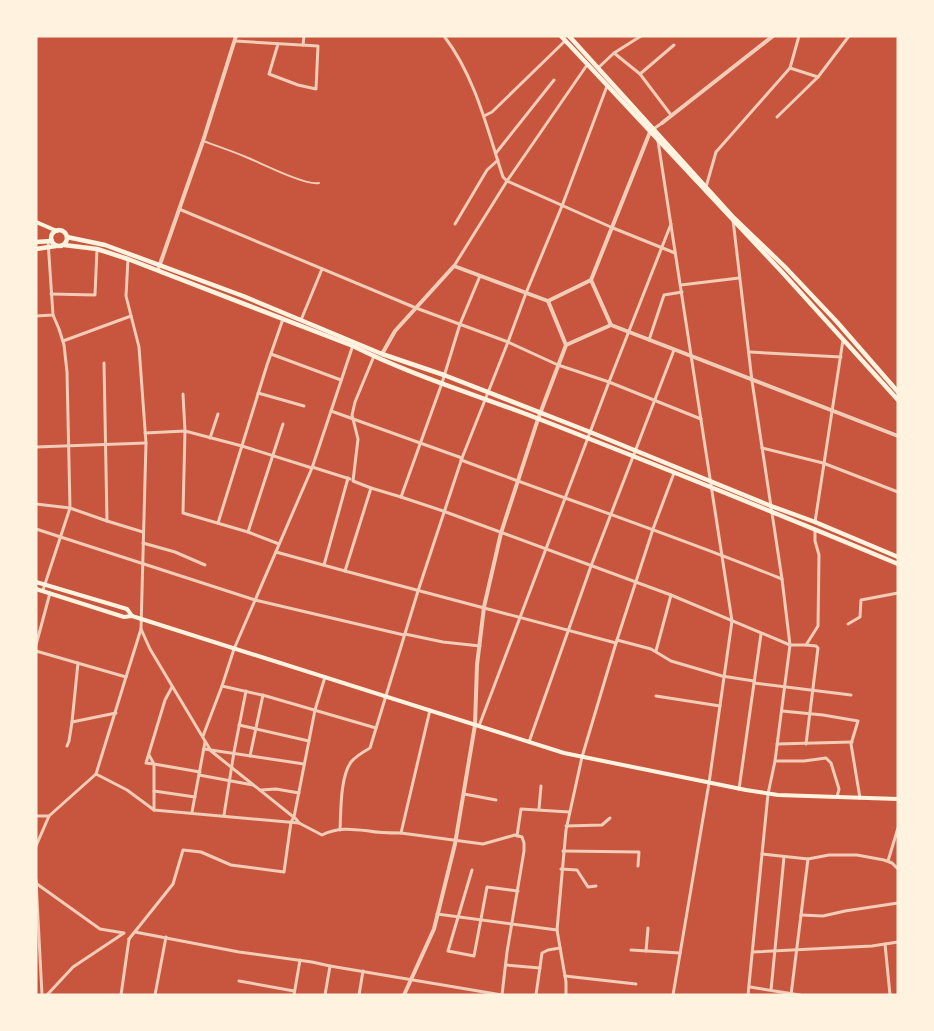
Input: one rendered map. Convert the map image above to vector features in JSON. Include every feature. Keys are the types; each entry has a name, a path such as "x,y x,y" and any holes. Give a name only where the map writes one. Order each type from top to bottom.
{"main road":[{"path":"560,36 652,130 732,216 785,267 837,322 898,392"},
{"path":"569,36 652,130 658,141 898,400"},
{"path":"36,222 64,232 67,237 64,245"},
{"path":"48,241 54,230"},
{"path":"67,237 105,244 243,296 301,320 374,356 442,383 712,488 815,522 898,556"},
{"path":"36,242 48,241 56,246"},
{"path":"36,249 64,245 97,248 128,259 283,319 444,376 590,432 711,482 898,564"},
{"path":"36,582 127,609 132,616"},
{"path":"36,589 124,617 132,616 142,619 386,695 477,726 582,757 768,794 898,800"}],"street":[{"path":"303,45 304,36"},
{"path":"444,36 457,53 472,83 503,177 507,181 676,254"},
{"path":"598,68 614,53 641,36"},
{"path":"454,266 548,301 591,280 652,130 773,36"},
{"path":"706,187 716,152 790,68 799,36"},
{"path":"776,117 818,77 849,36"},
{"path":"157,271 203,141 235,39 318,46 316,89 298,85 268,74 278,44"},
{"path":"484,116 492,112 565,41"},
{"path":"640,74 674,45"},
{"path":"614,53 640,74 671,115"},
{"path":"382,354 395,331 454,266 507,181 587,65"},
{"path":"790,68 818,77"},
{"path":"495,153 554,80"},
{"path":"340,830 343,786 349,764 370,748 443,511 484,399 562,206 607,86"},
{"path":"203,141 296,178 319,183"},
{"path":"658,141 732,621 709,783 673,995"},
{"path":"455,224 487,170 498,160"},
{"path":"179,209 416,308 508,342 558,365 610,382 701,419"},
{"path":"732,216 750,352 752,381 790,645 778,744 768,794 748,995"},
{"path":"477,726 671,223"},
{"path":"43,590 70,508 68,398 63,341 53,315 48,241"},
{"path":"52,294 95,295 97,248"},
{"path":"36,846 49,816 96,774 116,713 142,619 146,443 139,347 126,296 128,259"},
{"path":"301,320 322,269"},
{"path":"401,497 442,383 460,324 480,276"},
{"path":"681,285 739,278"},
{"path":"591,280 612,325 752,381 898,436"},
{"path":"648,340 664,295 682,292"},
{"path":"404,995 410,978 434,929 456,841 477,726 480,646 484,607 501,533 540,413 566,345 548,301"},
{"path":"36,316 53,315"},
{"path":"63,341 131,316"},
{"path":"218,523 283,319"},
{"path":"566,345 612,325"},
{"path":"815,522 843,340"},
{"path":"202,737 234,649 312,468 353,344"},
{"path":"529,742 591,566 674,350"},
{"path":"750,352 841,357"},
{"path":"271,354 341,380"},
{"path":"354,480 358,439 352,415 355,402 374,356"},
{"path":"104,363 106,522"},
{"path":"258,393 304,406"},
{"path":"183,394 185,431 183,513 248,532 279,544"},
{"path":"331,411 462,459 518,482 653,528 782,579"},
{"path":"210,438 218,414"},
{"path":"248,532 283,424"},
{"path":"145,433 185,431 348,478 371,488 443,511 671,595 790,645 816,646 818,648 806,744"},
{"path":"36,446 146,443"},
{"path":"762,448 824,463 898,492"},
{"path":"566,995 565,976 557,930 566,826 582,757 616,642 653,528 674,473"},
{"path":"324,565 348,478"},
{"path":"345,571 371,488"},
{"path":"36,504 70,508 106,522 144,532"},
{"path":"36,529 255,600 405,635 480,646"},
{"path":"806,646 818,626 819,555 815,529"},
{"path":"143,543 175,552 205,565"},
{"path":"276,552 418,591 656,651 669,660 724,677 851,695"},
{"path":"36,645 50,593"},
{"path":"848,624 860,617 860,601 863,599 898,593"},
{"path":"656,651 671,595"},
{"path":"140,629 172,687 211,751 299,823"},
{"path":"739,789 761,634"},
{"path":"36,651 126,677"},
{"path":"67,746 70,741 78,663"},
{"path":"130,939 173,884 183,850 201,852 231,865 284,872 291,822 294,817 315,710 325,677"},
{"path":"222,686 263,695 376,728"},
{"path":"172,687 165,700 146,763 255,786"},
{"path":"224,815 231,766 246,691"},
{"path":"250,756 263,695"},
{"path":"656,696 720,706"},
{"path":"401,833 430,710"},
{"path":"782,711 858,721 852,742 860,798"},
{"path":"72,722 116,713"},
{"path":"239,725 309,741"},
{"path":"192,812 205,742"},
{"path":"778,744 852,742"},
{"path":"204,749 304,764"},
{"path":"775,760 804,761 826,758 831,763 839,789 837,797"},
{"path":"154,764 154,810"},
{"path":"96,774 127,790 154,810 299,823 322,835 330,831 351,828 483,844 500,838 517,836 522,837 524,843 502,995 300,960 239,952 136,931 130,939 121,995"},
{"path":"539,809 541,786"},
{"path":"260,790 276,789 299,793"},
{"path":"154,792 195,797"},
{"path":"464,794 496,800"},
{"path":"517,836 521,809 569,812"},
{"path":"36,816 49,816"},
{"path":"566,826 602,824 610,818"},
{"path":"888,861 898,828"},
{"path":"563,851 639,852 638,866"},
{"path":"762,854 808,859 829,855 875,858 888,861 898,869"},
{"path":"771,990 784,857"},
{"path":"791,994 808,859"},
{"path":"561,869 577,870 588,887 596,886"},
{"path":"472,870 448,951 474,956 487,887 518,891"},
{"path":"37,882 42,995"},
{"path":"37,882 100,929 124,933 73,968 47,995"},
{"path":"801,915 823,916 898,903"},
{"path":"437,914 557,930"},
{"path":"646,951 648,928"},
{"path":"155,995 166,937"},
{"path":"753,952 898,942"},
{"path":"885,944 890,995"},
{"path":"536,995 542,953 560,948"},
{"path":"631,950 680,953"},
{"path":"239,982 294,993 300,960"},
{"path":"506,964 540,968"},
{"path":"325,995 330,966"},
{"path":"359,995 363,971"},
{"path":"565,976 636,984"},
{"path":"750,987 800,995"}]}
